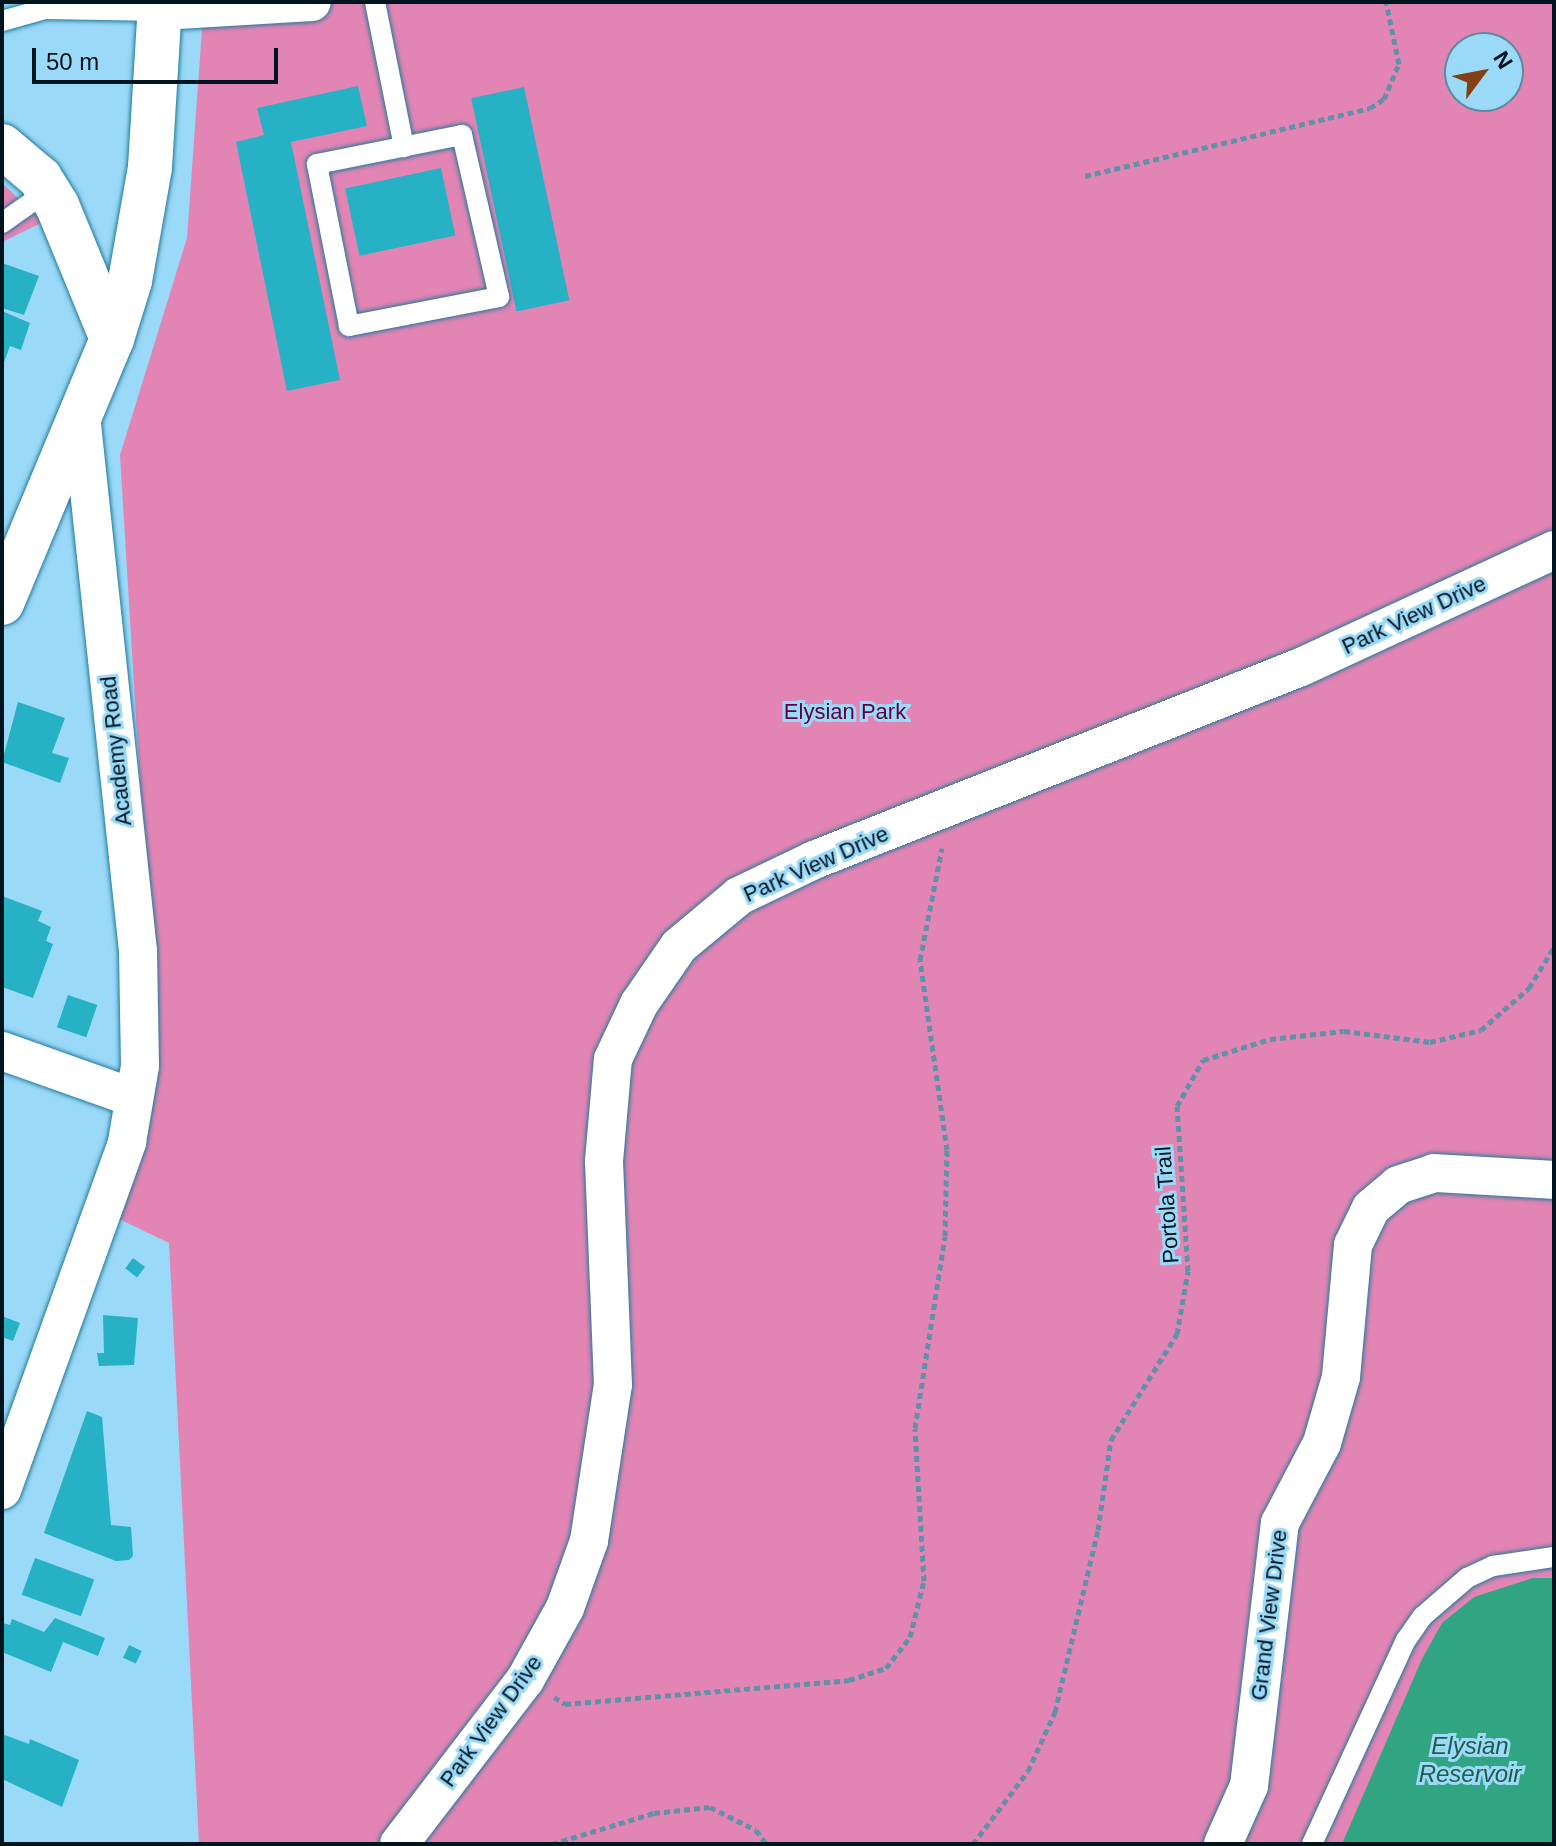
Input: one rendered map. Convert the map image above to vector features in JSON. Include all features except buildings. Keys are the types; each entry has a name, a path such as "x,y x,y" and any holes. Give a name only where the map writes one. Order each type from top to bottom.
{"main road":[{"name":"Academy Road","path":"81,415 112,339 130,281 146,195 160,6"},
{"path":"2,146 40,178 57,205 112,339"},
{"path":"2,603 81,415"}],"street":[{"path":"160,6 312,2"},
{"name":"Academy Road","path":"2,1490 127,1142 140,1066 138,951 81,415"},
{"name":"Park View Drive","path":"399,1844 525,1680 565,1608 589,1541 604,1465 613,1385 604,1161 613,1059 639,1004 679,946 739,896 814,860 1301,667 1554,550"},
{"path":"2,1051 134,1098"},
{"name":"Grand View Drive","path":"1223,1844 1249,1786 1280,1523 1322,1443 1341,1377 1353,1245 1371,1208 1398,1185 1434,1173 1554,1180"}],"lane":[{"path":"375,2 404,147"},
{"path":"2,21 45,9 160,6"},
{"path":"462,135 499,297 349,326 317,164 404,147 462,135"},
{"path":"2,223 31,203"},
{"path":"1312,1844 1406,1640 1423,1616 1467,1578 1493,1566 1554,1557"}],"path":[{"path":"1085,176 1370,108 1384,99 1399,64 1386,2"},
{"path":"525,1680 565,1704 849,1680 886,1668 910,1637 924,1581 915,1428 945,1236 947,1150 920,960 937,855 973,798"},
{"name":"Portola Trail","path":"973,1844 1028,1771 1055,1712 1098,1530 1111,1440 1177,1334 1188,1271 1177,1106 1203,1060 1270,1039 1344,1031 1430,1042 1481,1030 1529,988 1554,947"},
{"path":"552,1844 654,1813 710,1807 756,1830 766,1844"}],"green space":[{"name":"Elysian Park","path":"204,2 1554,2 1554,1844 199,1844 169,1243 115,1217 145,1141 158,1078 120,455 187,238"},
{"path":"2,183 43,222 2,242"}],"water":[{"name":"Elysian Reservoir","path":"1533,1578 1554,1578 1554,1844 1342,1844 1422,1659 1442,1623 1474,1597"}]}
